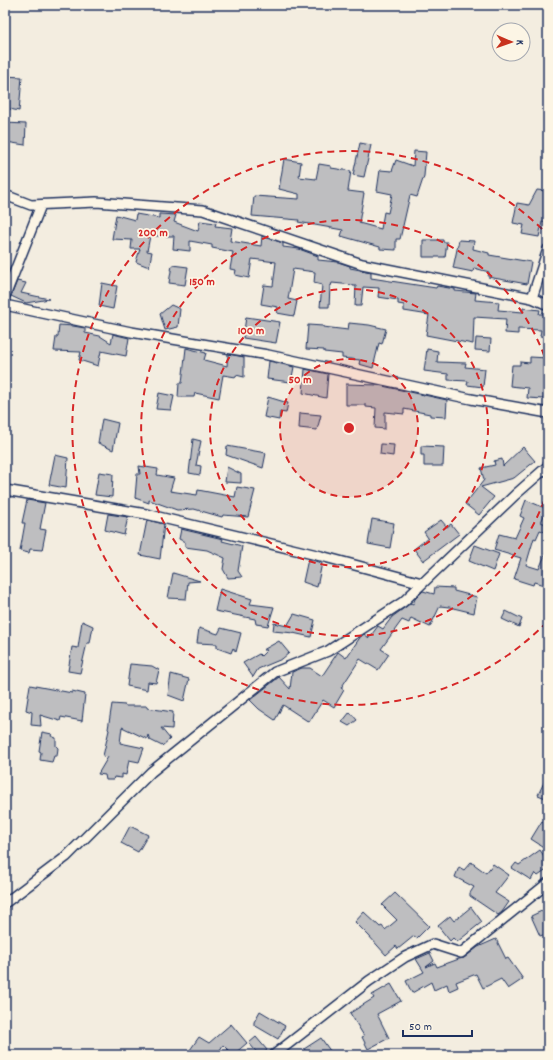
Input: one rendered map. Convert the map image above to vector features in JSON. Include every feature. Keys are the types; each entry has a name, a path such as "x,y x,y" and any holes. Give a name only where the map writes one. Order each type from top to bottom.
{"street":[{"path":"5,195 31,205 96,202 203,210 362,264 532,298 548,305"},
{"path":"5,296 41,205"},
{"path":"532,298 548,249"},
{"path":"5,305 131,332 268,355 471,399 548,413"},
{"path":"5,903 66,858 151,772 276,672 328,651 403,602 515,495 548,466"},
{"path":"5,490 148,515 321,556 422,583"},
{"path":"274,1055 369,981 405,957 433,944 461,953 548,883"}],"building":[{"path":"5,76 22,77 19,111 5,108"},
{"path":"5,123 26,124 25,145 6,142"},
{"path":"360,143 371,145 364,177 353,175"},
{"path":"414,151 426,152 424,176 417,197 410,195 400,239 396,239 396,250 380,249 380,247 341,236 343,230 298,222 299,220 252,216 254,196 299,199 299,194 279,189 284,159 301,162 299,177 316,179 319,164 331,166 331,168 351,171 348,191 364,193 359,223 381,229 384,212 388,213 392,194 377,191 380,170 392,171 396,160 413,166"},
{"path":"537,190 546,191 548,194 548,223 542,222 539,237 522,234 524,225 513,223 517,203 529,205"},
{"path":"136,214 159,218 159,214 176,215 174,222 198,231 200,221 216,223 215,226 232,228 230,241 261,246 262,236 283,243 283,247 299,249 318,256 318,260 338,262 350,266 350,268 371,272 371,278 436,288 437,286 455,289 455,291 476,293 475,300 499,302 498,310 523,312 523,308 540,310 539,314 548,312 548,337 540,336 541,330 518,329 518,334 505,333 506,319 474,317 473,344 426,335 429,315 404,311 404,305 398,304 398,300 378,297 379,288 363,287 361,306 355,306 356,286 332,283 330,286 329,307 320,307 322,285 314,283 315,272 293,269 288,299 297,301 294,316 277,313 278,307 261,304 264,285 273,286 276,262 252,259 249,278 235,275 236,270 230,269 233,252 212,248 212,245 190,241 190,251 173,249 174,236 150,236 147,251 152,252 149,267 136,262 140,249 131,249 132,240 112,239 116,215 135,220"},
{"path":"423,240 443,240 443,242 447,242 445,257 423,257"},
{"path":"459,240 474,241 473,249 489,253 489,255 531,262 527,284 488,277 489,272 474,268 473,272 453,268"},
{"path":"172,265 188,267 185,285 169,283"},
{"path":"17,281 26,283 21,293 49,299 26,303 11,296"},
{"path":"102,283 117,286 113,309 99,306"},
{"path":"171,305 180,309 178,327 165,330 160,314"},
{"path":"246,317 280,322 276,343 243,338"},
{"path":"349,323 369,325 386,329 382,344 379,343 373,368 359,364 360,360 342,358 342,354 324,352 324,350 306,349 308,325 348,330"},
{"path":"59,325 85,328 85,333 100,336 111,343 113,334 129,338 126,356 101,351 98,366 79,360 81,352 54,351"},
{"path":"476,338 491,339 490,351 475,350"},
{"path":"186,348 206,353 204,360 227,366 228,354 244,357 244,377 236,375 236,377 223,375 219,398 195,393 194,397 178,397 179,383 182,383"},
{"path":"427,349 438,351 437,362 466,363 465,367 485,369 483,387 467,385 468,381 448,380 448,374 424,371"},
{"path":"530,357 548,358 544,399 527,398 528,388 510,386 512,365 520,365 520,362 530,363"},
{"path":"269,361 294,367 291,382 267,379"},
{"path":"305,369 328,374 326,398 303,393"},
{"path":"346,384 378,385 447,400 446,417 430,416 430,414 404,409 404,414 385,412 385,429 375,428 376,408 366,407 366,405 346,405"},
{"path":"159,393 174,396 171,410 156,409"},
{"path":"268,397 288,403 286,413 280,412 279,420 264,417"},
{"path":"300,413 321,415 317,430 299,428"},
{"path":"102,419 118,423 113,450 98,443"},
{"path":"193,439 201,441 196,465 201,466 200,475 189,473"},
{"path":"381,444 394,445 393,456 380,454"},
{"path":"227,446 266,453 263,468 226,455"},
{"path":"421,446 444,447 443,466 424,466 424,455 421,455"},
{"path":"523,447 535,461 514,478 481,487 494,497 479,515 465,504 484,480 481,468 495,465 494,461 502,459 503,466"},
{"path":"55,455 68,458 66,488 49,485"},
{"path":"139,466 158,469 157,475 174,478 170,491 197,495 198,490 235,497 237,487 255,490 248,517 223,515 222,517 194,509 177,510 149,500 149,503 135,498 137,474 140,474"},
{"path":"227,467 241,474 241,483 225,482"},
{"path":"99,472 113,474 112,497 95,495"},
{"path":"27,500 45,503 40,529 46,530 42,550 30,549 29,553 20,551 25,523 22,523"},
{"path":"526,500 547,509 541,522 548,525 548,533 540,530 536,539 534,538 526,565 539,569 548,548 548,573 544,585 534,582 533,585 514,579 521,558 494,550 499,534 515,538 524,518 520,516"},
{"path":"108,514 128,517 124,535 105,530"},
{"path":"372,519 394,523 390,548 368,544"},
{"path":"147,520 164,524 160,559 140,555"},
{"path":"441,520 447,527 451,524 459,534 423,561 414,549 428,538 424,532"},
{"path":"181,529 223,539 222,541 242,546 238,571 242,577 228,578 223,569 225,558 207,550 185,547 185,542 179,539"},
{"path":"475,545 499,554 493,571 469,561"},
{"path":"308,559 322,563 317,587 303,582"},
{"path":"173,573 200,581 188,582 186,599 168,598"},
{"path":"435,587 454,588 454,591 477,597 474,613 440,606 430,627 411,618 409,623 402,620 381,649 389,654 378,670 360,659 341,688 344,690 334,707 323,700 309,722 283,705 275,720 259,709 250,700 279,677 290,689 292,672 302,668 310,668 322,676 338,652 346,658 361,636 364,634 369,638 378,626 383,629 392,617 411,603 413,604 415,599 423,591 434,594"},
{"path":"220,589 252,599 250,604 274,607 268,626 256,624 255,619 215,611"},
{"path":"506,611 522,619 519,627 502,619"},
{"path":"294,614 315,620 311,637 294,633 273,631 274,623 287,626"},
{"path":"82,621 93,626 90,643 87,643 80,673 68,671 72,647 78,648"},
{"path":"199,628 218,634 221,628 241,633 236,652 233,648 231,653 217,648 217,644 197,643"},
{"path":"279,641 289,653 282,659 258,669 253,677 243,663 259,654 261,656 267,650 263,650"},
{"path":"130,664 152,666 159,670 156,683 148,682 147,690 127,686"},
{"path":"171,674 189,679 184,701 168,695"},
{"path":"30,685 85,694 82,721 61,717 60,721 40,715 41,726 31,725 32,712 26,710"},
{"path":"112,704 125,706 147,706 147,708 173,712 172,729 161,728 170,739 162,746 150,740 148,735 147,739 122,727 120,743 144,748 139,762 129,760 126,775 122,774 122,778 114,777 113,780 106,780 105,775 98,774 108,757 103,756 109,730"},
{"path":"350,712 357,720 349,726 342,722"},
{"path":"42,732 52,734 51,736 56,738 56,746 58,748 57,756 54,756 52,762 40,760 41,752 39,751"},
{"path":"548,774 548,799 538,795"},
{"path":"542,821 548,824 548,843 545,848 531,839"},
{"path":"130,826 148,835 138,852 121,843"},
{"path":"540,850 548,862 548,869 538,876 535,873 531,880 512,868 516,863 519,865"},
{"path":"471,862 486,873 493,864 509,875 495,893 509,902 498,915 470,896 470,893 474,887 455,877 459,867 464,870"},
{"path":"395,893 429,926 417,938 414,936 398,949 396,946 386,955 355,922 364,912 385,930 397,920 382,905"},
{"path":"471,907 482,922 457,942 453,938 450,941 438,926 450,916 454,921"},
{"path":"548,908 548,933 540,936 531,916"},
{"path":"496,939 506,959 508,958 523,979 508,989 501,979 483,988 476,974 456,982 458,987 449,991 447,984 434,990 431,982 412,993 406,981 424,972 416,959 430,953 434,961 426,967 435,963 437,967 464,958 478,947"},
{"path":"391,984 401,1001 377,1014 389,1038 368,1049 362,1037 364,1036 350,1013 374,998 372,995"},
{"path":"260,1011 285,1026 278,1039 254,1025"},
{"path":"231,1024 247,1043 233,1055 223,1045 217,1055 198,1055 190,1050 199,1037 209,1043"},
{"path":"256,1037 267,1050 261,1055 259,1055 249,1043"},
{"path":"321,1038 333,1055 309,1055 304,1049"}]}
